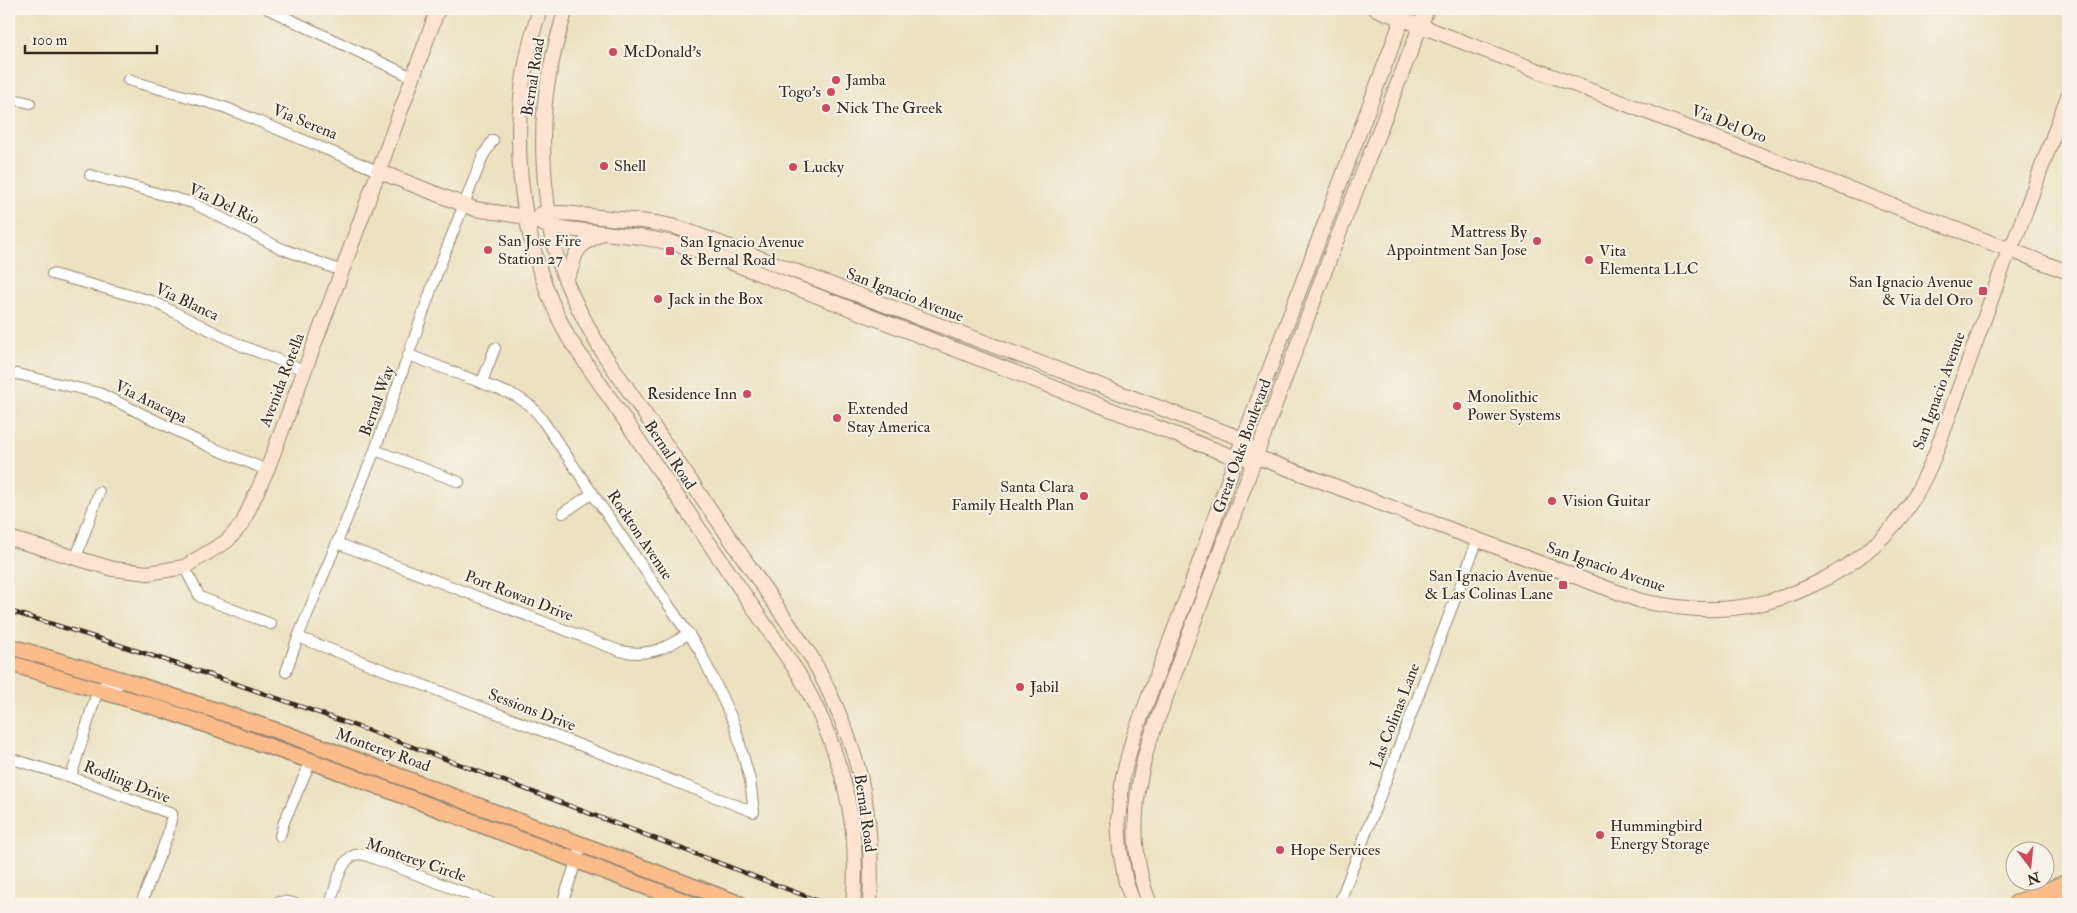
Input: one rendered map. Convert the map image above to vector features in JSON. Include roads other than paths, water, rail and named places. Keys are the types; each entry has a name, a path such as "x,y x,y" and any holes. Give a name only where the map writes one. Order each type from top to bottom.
{"highway":[{"path":"2017,904 2068,883"},
{"path":"2061,904 2068,901"}],"main road":[{"name":"Monterey Road","path":"9,646 126,681 320,745 740,904"},
{"path":"9,663 98,689 311,761 577,860 663,899 692,904"}],"street":[{"path":"268,9 412,77"},
{"name":"Avenida Rotella","path":"9,538 113,569 148,573 184,567 227,541 242,524 267,470 438,9"},
{"name":"Bernal Road","path":"540,9 528,50 520,97 518,150 526,217 532,246 544,284 568,337 798,673 819,711 836,754 847,795 853,830 855,881 853,904"},
{"name":"Bernal Road","path":"566,9 552,54 544,110 543,156 552,241 559,262 580,312 603,353 812,658 831,692 852,743 862,779 872,846 870,904"},
{"name":"Via Del Oro","path":"1376,9 1404,13 1420,25 2068,272"},
{"name":"Great Oaks Boulevard","path":"1150,904 1139,862 1135,815 1137,795 1148,745 1335,244 1427,9"},
{"name":"Great Oaks Boulevard","path":"1134,904 1126,883 1120,850 1118,820 1123,776 1133,738 1243,439 1404,13"},
{"name":"Via Serena","path":"128,80 224,107 465,206"},
{"name":"San Ignacio Avenue","path":"465,206 550,220 604,233 673,243 709,254 1236,458 1257,457 1362,498 1412,514 1642,601 1678,608 1718,610 1748,606 1805,589 1833,575 1880,539 1902,515 1924,480 2068,96"},
{"path":"9,98 30,103"},
{"name":"Bernal Way","path":"286,672 298,637 375,450 437,273 465,206 483,156 493,140"},
{"name":"Via Del Rio","path":"90,175 193,203 280,248 342,271"},
{"name":"San Ignacio Avenue","path":"550,220 625,220 677,228 1243,439"},
{"path":"1322,231 1335,244"},
{"path":"566,278 573,269 577,251 584,244 604,233"},
{"name":"Via Blanca","path":"52,274 152,301 240,345 304,370"},
{"path":"798,289 808,276"},
{"path":"482,382 495,348"},
{"name":"Rockton Avenue","path":"409,355 516,396 531,406 542,418 700,651 734,723 750,780 754,812"},
{"name":"Via Anacapa","path":"17,374 99,394 208,446 267,470"},
{"path":"1243,439 1257,457"},
{"path":"375,450 459,482"},
{"path":"76,558 99,492"},
{"path":"563,513 593,493"},
{"name":"Las Colinas Lane","path":"1339,904 1478,539"},
{"name":"Port Rowan Drive","path":"337,543 620,651 635,654 656,652 689,633"},
{"path":"184,567 200,597 271,624"},
{"name":"Sessions Drive","path":"298,637 754,812"},
{"path":"1166,648 1182,654"},
{"path":"71,776 98,689 107,684 116,686 126,681"},
{"name":"Rodling Drive","path":"9,758 71,776 172,814 168,834 140,904"},
{"path":"280,836 284,822 311,761"},
{"path":"562,904 582,844"},
{"name":"Monterey Circle","path":"330,904 346,860 352,855 361,854 494,904"},
{"path":"273,904 288,901 296,904"}],"railway":[{"path":"9,611 113,643 318,713 522,788 826,904"}],"place":[{"name":"McDonald's","path":"613,52"},
{"name":"Jamba","path":"836,80"},
{"name":"Togo's","path":"831,92"},
{"name":"Nick The Greek","path":"826,108"},
{"name":"Shell","path":"604,166"},
{"name":"Lucky","path":"793,167"},
{"name":"Mattress By Appointment San Jose","path":"1537,241"},
{"name":"San Jose Fire Station 27","path":"488,250"},
{"name":"San Ignacio Avenue & Bernal Road","path":"670,251"},
{"name":"Vita Elementa LLC","path":"1589,260"},
{"name":"San Ignacio Avenue & Via del Oro","path":"1983,291"},
{"name":"Jack in the Box","path":"658,299"},
{"name":"Residence Inn","path":"747,394"},
{"name":"Monolithic Power Systems","path":"1457,406"},
{"name":"Extended Stay America","path":"837,418"},
{"name":"Santa Clara Family Health Plan","path":"1084,496"},
{"name":"Vision Guitar","path":"1552,501"},
{"name":"San Ignacio Avenue & Las Colinas Lane","path":"1563,585"},
{"name":"Jabil","path":"1020,687"},
{"name":"Hummingbird Energy Storage","path":"1600,835"},
{"name":"Hope Services","path":"1280,850"}]}
